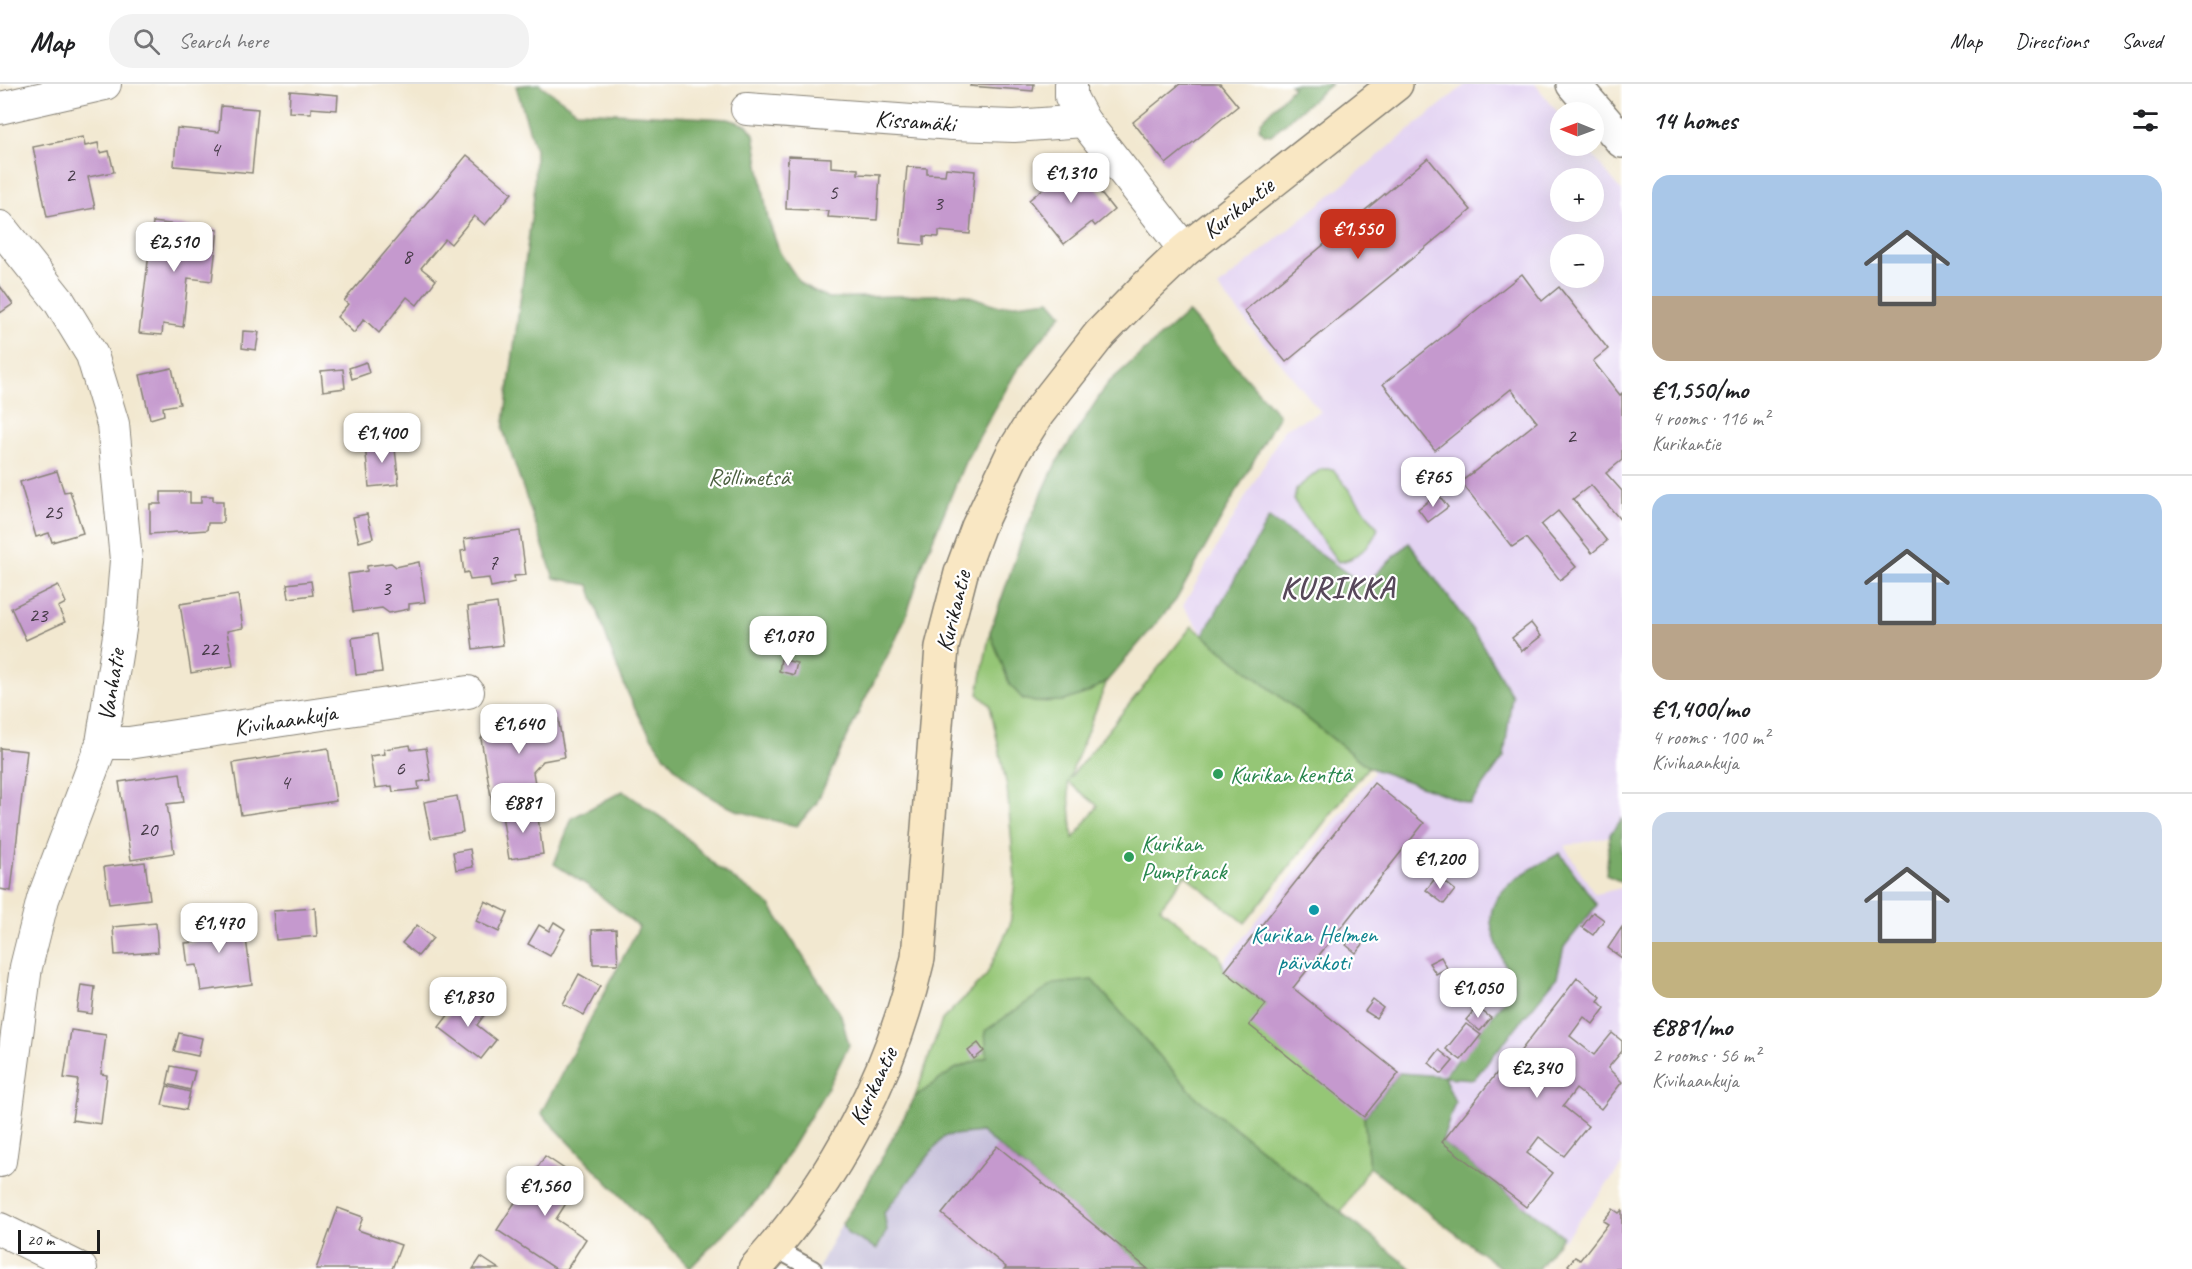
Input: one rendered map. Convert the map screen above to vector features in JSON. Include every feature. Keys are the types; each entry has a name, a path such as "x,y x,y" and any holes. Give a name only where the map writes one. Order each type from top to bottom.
{"main road":[{"name":"Kurikantie","path":"765,1259 813,1199 862,1113 884,1065 909,999 918,958 942,647 962,573 978,527 1009,460 1038,413 1100,334 1185,250 1395,84"}],"street":[{"path":"0,108 105,84"},
{"path":"1071,84 1071,97 1084,121 1185,250"},
{"path":"1573,84 1622,141"},
{"name":"Kissamäki","path":"747,109 953,124 1014,126 1084,121"},
{"name":"Vanhatie","path":"0,227 58,302 92,355 113,424 126,560 121,623 102,743 43,899 26,967 0,1161"},
{"name":"Kivihaankuja","path":"102,743 129,743 468,692"},
{"path":"0,1229 81,1269"}],"lane":[{"path":"765,1259 813,1269"}],"shaded area":[{"path":"1466,84 1535,84 1550,103 1550,156 1593,156 1603,168 1550,168 1550,222 1604,222 1604,170 1622,192 1622,825 1613,836 1564,846 1595,894 1622,888 1622,1165 1564,1240 1219,968 1374,772 1203,634 1183,606 1285,428 1321,412 1218,287"},
{"path":"982,1132 1146,1269 818,1269 842,1223 848,1235 887,1230 884,1213 944,1136"}],"green space":[{"name":"Röllimetsä","path":"539,84 577,111 728,119 747,125 754,134 768,219 780,253 801,284 828,298 964,294 999,306 1050,300 1062,314 1017,370 965,462 924,561 907,614 896,639 816,804 797,826 754,816 723,804 688,780 666,758 648,732 620,675 589,585 554,578 503,430 534,196 535,149 516,86"},
{"path":"1290,84 1331,84 1271,135 1264,134 1259,128 1262,120 1293,87"},
{"path":"1188,312 1279,415 1176,600 1107,681 1087,693 1064,701 1035,702 1023,699 1010,685 990,632 1024,533 1056,463 1108,383"},
{"path":"1321,469 1333,469 1378,528 1372,540 1351,559 1338,562 1294,501 1296,489"},
{"path":"1269,518 1364,585 1409,543 1479,639 1512,696 1504,757 1470,804 1368,767 1203,635"},
{"path":"1192,626 1368,767 1245,923 1185,875 1160,908 1219,955 1225,971 1266,1004 1364,1117 1369,1167 1341,1213 1197,1098 1092,980 987,1057 955,1069 915,1097 942,1020 986,976 1010,925 1015,880 1007,787 990,705 978,694 990,632 1010,685 1087,693 1107,681 1069,779","holes":["1068,782 1098,806 1073,839"]},
{"path":"623,791 675,827 717,867 769,904 841,1015 849,1045 828,1087 766,1191 690,1268 541,1113 639,927 587,885 554,864 572,818"},
{"path":"1622,819 1622,882 1606,875 1610,834"},
{"path":"1560,853 1597,905 1564,947 1557,977 1474,1079 1444,1077 1455,1102 1442,1142 1563,1236 1538,1269 1502,1269 1369,1167 1364,1117 1399,1073 1444,1076 1514,988 1494,938 1491,922 1492,910 1497,898 1505,888 1526,872"},
{"path":"1092,980 1197,1098 1412,1269 1146,1269 981,1132 944,1136 884,1213 887,1230 877,1249 848,1234 842,1223 864,1190 915,1097 955,1069 987,1057 985,1031 1054,984"}],"building":[{"path":"971,84 1034,84 1033,91 970,86"},
{"path":"1180,84 1220,84 1238,106 1166,164 1133,122"},
{"path":"290,91 338,95 337,110 311,108 311,113 289,112"},
{"path":"221,106 258,109 252,173 174,166 177,128 219,132"},
{"path":"83,137 85,146 98,143 100,153 109,151 114,172 88,177 95,208 47,217 33,147"},
{"path":"467,155 512,193 485,225 474,216 451,244 445,239 421,268 436,280 417,305 407,297 379,333 364,319 354,333 337,317 348,304 344,301"},
{"path":"788,156 831,158 831,167 858,169 858,174 880,175 877,220 828,217 829,211 786,209"},
{"path":"1428,158 1471,210 1286,362 1244,311"},
{"path":"1076,162 1114,210 1095,226 1092,222 1064,244 1029,200"},
{"path":"907,167 927,168 927,174 945,175 946,168 975,171 970,234 939,231 939,237 924,236 924,245 900,243"},
{"path":"153,222 218,230 212,281 188,278 183,327 163,324 162,335 139,333"},
{"path":"1522,274 1542,301 1560,288 1608,349 1593,361 1620,395 1622,393 1622,460 1606,473 1622,491 1622,522 1591,485 1573,499 1607,541 1592,553 1558,511 1541,525 1576,567 1560,580 1526,538 1512,547 1461,482 1537,422 1511,389 1435,450 1383,384"},
{"path":"0,286 13,304 0,313"},
{"path":"243,331 259,332 256,350 242,348"},
{"path":"366,362 369,373 352,379 349,368"},
{"path":"172,368 180,404 163,407 164,415 150,419 140,375"},
{"path":"343,369 345,388 323,391 321,371"},
{"path":"394,440 399,484 369,487 365,444"},
{"path":"57,471 64,492 70,491 83,533 52,542 49,533 36,537 20,482"},
{"path":"161,492 190,492 190,503 201,503 201,496 213,496 213,501 223,501 223,523 208,523 207,530 150,534 150,504 161,504"},
{"path":"1438,494 1448,507 1428,522 1418,509"},
{"path":"367,514 373,538 359,542 353,517"},
{"path":"520,531 526,575 514,576 515,582 491,587 489,578 470,580 468,572 464,573 461,551 466,550 464,539"},
{"path":"419,562 425,602 409,604 409,609 389,613 382,608 353,612 348,574 367,571 367,566 391,563 396,567"},
{"path":"311,581 313,595 289,598 287,584"},
{"path":"58,585 66,603 58,607 65,622 26,640 11,608"},
{"path":"238,595 243,628 227,631 233,666 191,673 180,604"},
{"path":"497,603 503,645 473,649 468,607"},
{"path":"1531,623 1541,636 1522,651 1512,638"},
{"path":"377,634 382,672 356,675 352,638"},
{"path":"781,659 797,663 794,675 779,671"},
{"path":"557,712 565,757 543,761 533,772 538,801 493,808 481,739 492,720"},
{"path":"410,745 411,750 426,748 431,780 418,782 419,789 393,792 392,786 375,788 370,756 385,754 384,749"},
{"path":"0,748 27,751 11,891 0,889"},
{"path":"328,748 336,801 241,815 233,763"},
{"path":"180,773 184,802 167,804 174,853 131,860 119,782"},
{"name":"Kurikan Helmen päiväkoti","path":"1374,783 1424,823 1293,988 1399,1073 1364,1117 1249,1025 1266,1004 1225,971"},
{"path":"457,796 463,832 431,838 424,802"},
{"path":"537,810 543,854 509,859 502,815"},
{"path":"470,849 473,867 456,870 453,852"},
{"path":"145,862 150,899 109,904 104,867"},
{"path":"1437,876 1455,890 1444,904 1426,890"},
{"path":"485,901 508,912 499,932 476,921"},
{"path":"315,908 317,936 276,940 273,911"},
{"path":"1593,912 1604,920 1593,935 1582,927"},
{"path":"223,914 225,925 240,923 241,932 245,931 252,984 201,991 197,965 188,966 185,943 195,942 192,918"},
{"path":"554,922 565,929 550,956 528,944 539,925 549,931"},
{"path":"156,923 158,952 115,955 113,927"},
{"path":"417,925 433,938 418,956 402,943"},
{"path":"1622,927 1622,958 1608,948"},
{"path":"616,929 618,964 593,964 592,930"},
{"path":"1354,935 1364,943 1356,953 1346,945"},
{"path":"1441,957 1447,968 1436,974 1429,963"},
{"path":"579,974 600,986 584,1015 563,1004"},
{"path":"1577,978 1601,997 1598,1001 1605,1008 1593,1024 1584,1017 1570,1036 1594,1055 1612,1033 1622,1041 1622,1051 1608,1068 1622,1082 1601,1109 1576,1089 1563,1106 1588,1126 1564,1156 1539,1137 1527,1153 1553,1173 1526,1207 1442,1142 1508,1059 1512,1062"},
{"path":"81,985 95,987 92,1014 77,1012"},
{"path":"462,997 485,1014 477,1025 496,1040 481,1059 439,1027"},
{"path":"1373,1000 1383,1008 1376,1018 1365,1011"},
{"path":"1477,1007 1491,1018 1480,1031 1466,1020"},
{"path":"1466,1024 1481,1035 1461,1060 1446,1049"},
{"path":"71,1030 106,1035 101,1074 107,1075 101,1124 72,1120 78,1080 64,1078"},
{"path":"179,1033 202,1038 198,1056 174,1051"},
{"path":"978,1043 984,1051 974,1059 968,1051"},
{"path":"1439,1050 1453,1061 1442,1074 1429,1063"},
{"path":"171,1066 195,1071 190,1090 167,1084"},
{"path":"167,1086 190,1092 186,1110 162,1105"},
{"path":"997,1146 1148,1269 1004,1269 1006,1267 942,1214"},
{"path":"545,1156 581,1180 556,1219 586,1239 567,1269 556,1269 497,1230"},
{"path":"338,1208 363,1217 358,1230 401,1245 392,1269 316,1269"},
{"path":"1613,1209 1619,1213 1622,1210 1622,1269 1572,1269 1568,1265 1575,1257 1580,1260 1608,1224 1603,1221"},
{"path":"481,1257 499,1269 473,1269"}],"place":[{"name":"Kurikan kenttä","path":"1218,774"},
{"name":"Kurikan Pumptrack","path":"1129,857"},
{"name":"Kurikan Helmen päiväkoti","path":"1314,910"}],"district":[{"name":"KURIKKA","path":"1338,588"}]}
